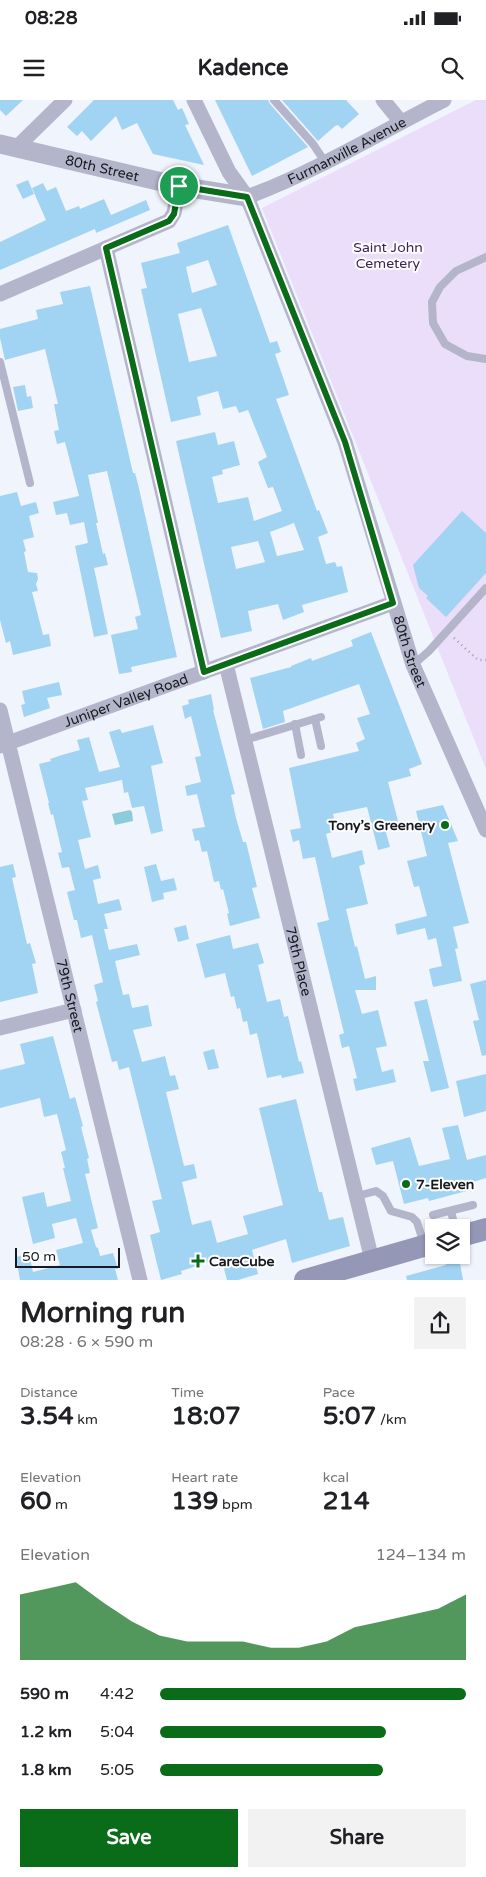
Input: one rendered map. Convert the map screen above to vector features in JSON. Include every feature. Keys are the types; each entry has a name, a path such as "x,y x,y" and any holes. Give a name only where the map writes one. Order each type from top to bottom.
{"main road":[{"path":"470,1233 486,1229"},
{"path":"305,1280 425,1245"}],"street":[{"path":"8,146 65,100"},
{"path":"194,100 229,172 247,197"},
{"path":"382,100 401,122"},
{"name":"Furmanville Avenue","path":"247,197 278,185 325,162 444,100"},
{"name":"80th Street","path":"8,146 179,186 247,197 345,442 393,603 414,664 486,830"},
{"path":"0,294 169,221 174,214 179,186"},
{"path":"106,248 204,672"},
{"name":"Juniper Valley Road","path":"4,745 393,603"},
{"name":"79th Place","path":"226,664 372,1260"},
{"name":"79th Street","path":"0,710 4,745 74,1010 140,1280"},
{"path":"0,1028 74,1010"}],"lane":[{"path":"274,100 313,144 325,162"},
{"path":"486,257 456,271 440,287 432,302 434,324 445,344 467,356 486,359"},
{"path":"0,362 30,483"},
{"path":"414,664 486,588"},
{"path":"245,740 318,718 321,746"},
{"path":"295,724 302,755"},
{"path":"357,1196 376,1191 379,1192 391,1211 412,1217 425,1237"},
{"path":"433,1215 473,1205"},
{"path":"451,1211 453,1219"}],"path":[{"path":"446,631 478,660 486,660"}],"green space":[{"name":"Saint John Cemetery","path":"476,100 486,100 486,769 262,208"}],"water":[{"path":"130,810 133,821 115,825 112,814"}],"building":[{"path":"0,100 23,100 6,116 0,110"},
{"path":"94,100 173,100 178,110 182,108 189,124 185,125 204,165 153,154 137,123 122,130 116,116 91,141 82,131 77,136 67,127"},
{"path":"215,100 268,100 308,147 252,176"},
{"path":"282,100 346,100 359,114 342,129 338,125 335,126 318,141"},
{"path":"28,180 34,194 23,199 16,185"},
{"path":"43,183 47,191 56,187 66,211 79,206 80,209 104,199 111,215 146,200 150,210 96,233 95,229 0,270 0,242 46,220 32,188"},
{"path":"228,225 270,343 277,341 281,352 275,354 289,395 276,399 317,511 319,510 328,533 318,537 326,564 335,562 337,567 342,566 348,592 302,605 304,612 283,620 278,604 248,611 252,631 221,638 176,441 215,432 218,445 234,441 240,465 222,470 223,474 212,477 218,503 248,497 254,521 282,511 273,487 268,488 258,462 267,457 248,410 239,413 236,406 223,409 218,391 197,397 201,415 171,422 141,289 147,288 141,263 180,253 177,243","holes":["208,260 217,285 192,293 186,267","201,308 217,356 189,362 178,314","294,523 304,550 277,556 270,532","258,541 265,562 236,569 231,547"]},
{"path":"90,286 133,473 135,473 138,484 177,657 131,667 132,672 119,674 111,635 138,629 135,617 141,615 107,471 88,475 98,523 96,523 103,554 105,553 108,565 94,568 108,634 94,637 75,546 88,543 84,522 70,525 67,513 56,515 53,502 79,496 65,442 57,444 54,431 59,430 54,404 58,404 45,349 5,360 0,338 0,329 38,319 36,310 63,304 60,292"},
{"path":"25,385 27,397 31,396 33,408 18,411 13,387"},
{"path":"17,492 21,506 36,502 39,513 29,516 34,537 23,540 26,551 24,552 28,572 37,573 38,579 36,584 38,591 32,592 43,635 49,634 51,646 13,655 10,641 6,643 0,620 0,496"},
{"path":"462,511 486,533 486,573 446,617 426,598 428,596 419,588 413,565"},
{"path":"371,632 422,764 409,769 411,776 388,782 398,821 384,825 390,847 378,850 367,807 333,814 334,819 329,820 332,832 326,834 332,858 362,850 365,864 359,866 368,904 346,909 365,979 376,976 376,990 355,990 362,1014 378,1010 387,1046 376,1048 382,1072 393,1069 396,1082 356,1091 353,1079 357,1078 349,1046 342,1048 339,1035 344,1033 317,923 329,920 315,857 303,859 299,840 293,842 290,830 301,828 289,768 359,751 356,743 365,739 357,718 370,714 359,684 283,711 285,722 263,729 250,678 291,667 311,658 312,661 353,646 351,640"},
{"path":"59,682 62,695 47,698 50,708 24,717 21,705 25,704 22,691"},
{"path":"211,694 213,710 235,794 231,795 236,818 243,842 246,842 257,887 252,888 260,918 230,926 223,889 221,890 219,881 214,882 207,851 202,852 199,840 195,841 192,829 205,827 197,794 187,796 185,786 201,782 195,757 201,756 191,716 185,719 182,706 189,704 188,700"},
{"path":"153,725 163,763 151,766 163,831 151,834 144,806 132,808 128,792 124,793 122,780 85,788 88,800 82,801 91,837 78,840 85,869 98,865 101,878 93,880 98,904 119,899 122,910 104,914 108,929 104,929 109,950 137,944 140,955 115,961 123,995 129,994 132,1008 148,1005 152,1026 133,1030 142,1062 165,1056 170,1076 175,1075 179,1089 166,1092 184,1166 194,1164 197,1178 182,1182 192,1225 211,1220 217,1243 248,1234 243,1216 283,1205 259,1108 296,1099 319,1192 322,1192 329,1220 343,1217 350,1246 292,1263 286,1239 252,1250 258,1274 238,1280 227,1280 221,1258 181,1271 182,1274 161,1280 150,1235 160,1232 152,1201 162,1199 129,1067 119,1070 117,1061 112,1062 96,1002 98,1001 94,985 103,982 92,935 81,938 77,920 74,920 67,892 75,890 69,867 62,868 58,853 62,852 39,764 80,750 77,740 89,737 99,772 120,767 109,732 120,729 122,733"},
{"path":"443,805 458,841 448,843 469,923 453,927 458,948 455,949 462,981 433,987 429,969 442,966 436,938 428,940 425,928 397,935 395,924 427,916 419,886 414,887 407,861 427,856 416,811"},
{"path":"13,864 16,877 12,878 27,944 30,943 36,963 32,964 38,993 0,1002 0,867"},
{"path":"156,864 161,881 174,878 177,890 163,893 164,899 152,902 144,867"},
{"path":"186,925 189,939 178,942 174,928"},
{"path":"230,935 233,949 258,943 264,963 258,965 267,1002 280,999 284,1017 288,1016 299,1062 301,1061 304,1073 282,1078 281,1075 267,1078 257,1033 250,1035 247,1021 243,1022 240,1008 237,1009 234,996 231,997 225,973 205,978 196,944"},
{"path":"486,980 486,1055 482,1056 473,1021 479,1020 470,984"},
{"path":"427,999 449,1088 431,1092 423,1061 429,1061 414,1002"},
{"path":"53,1036 70,1099 75,1097 83,1126 81,1127 89,1158 87,1159 90,1173 85,1174 98,1228 91,1230 100,1256 113,1253 118,1269 115,1269 118,1280 20,1280 16,1257 29,1254 33,1272 60,1265 56,1250 83,1243 76,1218 52,1224 55,1238 33,1244 22,1197 44,1192 47,1207 71,1201 61,1152 66,1150 57,1114 44,1117 40,1098 0,1108 0,1070 25,1064 20,1044"},
{"path":"214,1049 219,1068 208,1070 203,1052"},
{"path":"486,1074 486,1111 464,1117 456,1081"},
{"path":"458,1125 467,1160 486,1155 486,1178 473,1182 474,1189 429,1201 428,1198 404,1204 393,1161 376,1165 371,1148 410,1137 419,1166 450,1159 442,1128"},
{"path":"460,1264 463,1280 407,1280 406,1276 446,1265"}],"place":[{"name":"Tony’s Greenery","path":"445,825"},
{"name":"7-Eleven","path":"406,1184"},
{"name":"CareCube","path":"198,1261"}],"route":[{"path":"179,186 247,197 345,442 393,603 204,672 106,248 169,221 174,214 179,186"}]}
